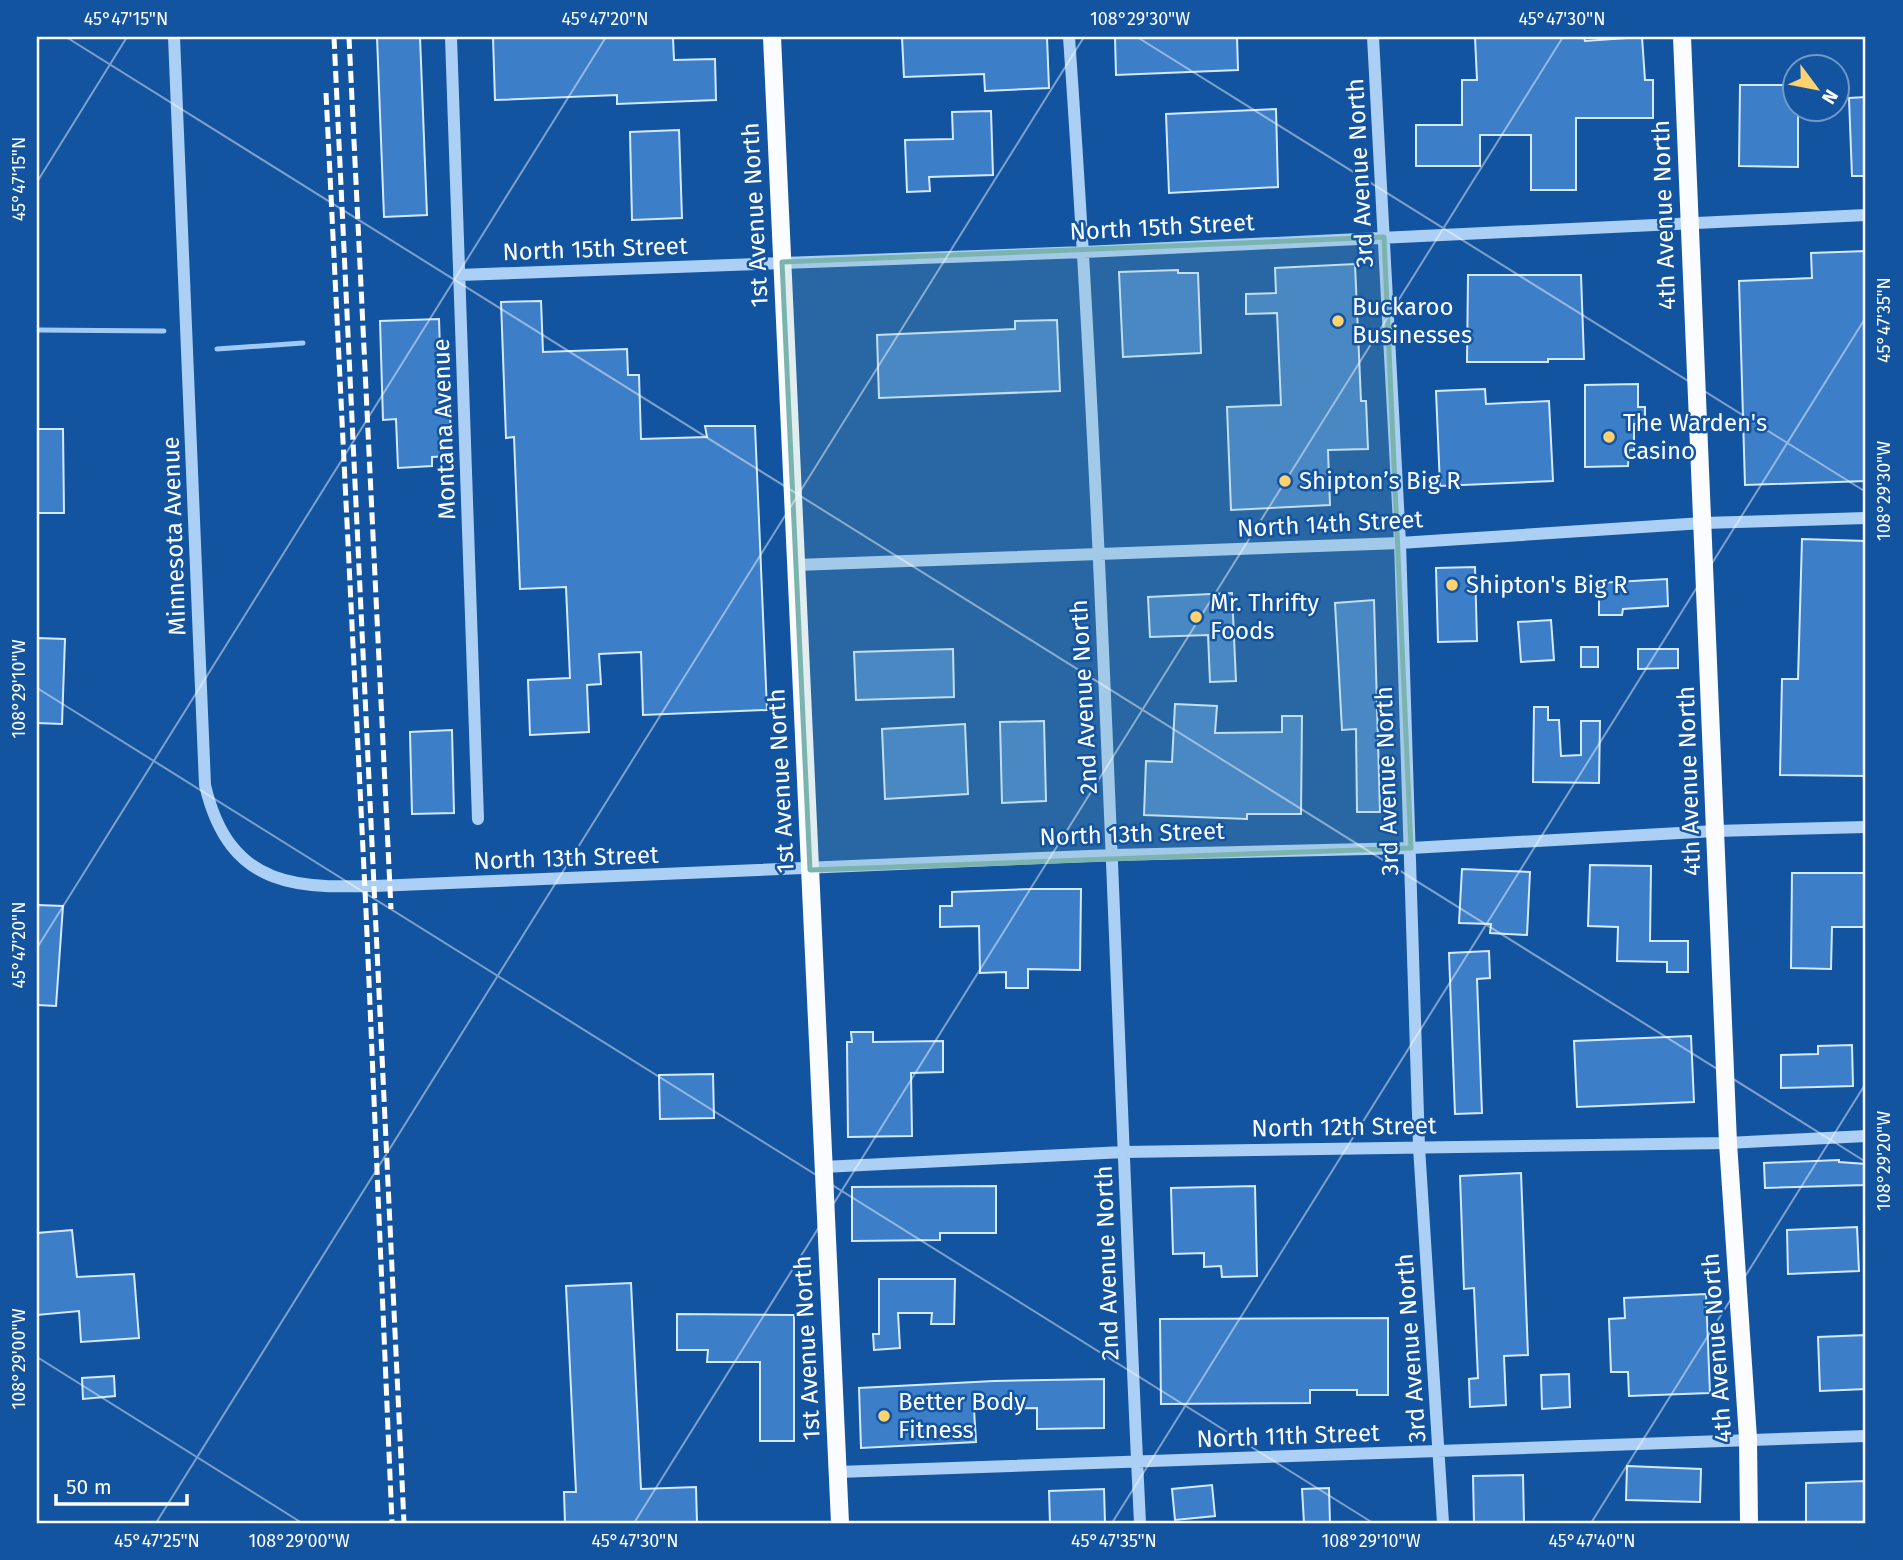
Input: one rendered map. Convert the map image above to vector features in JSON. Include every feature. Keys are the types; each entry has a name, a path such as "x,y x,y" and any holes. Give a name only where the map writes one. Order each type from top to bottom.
{"main road":[{"name":"1st Avenue North","path":"772,37 840,1523"},
{"name":"4th Avenue North","path":"1682,37 1728,1143 1748,1438 1749,1523"}],"street":[{"name":"Minnesota Avenue","path":"174,37 201,740 212,812 221,830 243,860 279,881 324,887 400,886"},
{"name":"Montana Avenue","path":"451,37 478,819"},
{"name":"2nd Avenue North","path":"1069,37 1084,252 1113,855 1140,1523"},
{"name":"3rd Avenue North","path":"1373,37 1400,543 1419,1147 1443,1523"},
{"name":"North 15th Street","path":"459,275 1084,252 1866,215"},
{"name":"North 14th Street","path":"796,565 1400,543 1703,523 1866,518"},
{"name":"North 13th Street","path":"400,886 1113,855 1411,848 1715,831 1866,827"},
{"name":"North 12th Street","path":"823,1167 1124,1152 1728,1143 1866,1136"},
{"name":"North 11th Street","path":"837,1472 1438,1452 1748,1438 1866,1436"}],"highlighted area":[{"path":"1384,237 1411,848 810,870 782,262"}],"building":[{"path":"377,37 420,37 427,215 384,217"},
{"path":"493,37 673,37 674,60 715,59 716,100 617,104 617,95 495,100"},
{"path":"902,37 1047,37 1049,88 985,91 984,74 904,77"},
{"path":"1115,37 1237,37 1238,70 1116,75"},
{"path":"1475,37 1584,37 1585,41 1642,37 1645,80 1653,80 1653,118 1576,118 1576,190 1531,190 1531,135 1480,135 1480,166 1416,166 1416,125 1462,125 1462,80 1477,80"},
{"path":"1740,85 1780,85 1780,122 1798,122 1798,167 1739,166"},
{"path":"1866,97 1866,176 1852,176 1850,98"},
{"path":"1276,109 1278,187 1169,193 1166,114"},
{"path":"991,111 993,175 929,177 930,191 907,192 905,140 953,139 952,112"},
{"path":"679,130 682,218 632,220 630,132"},
{"path":"1866,251 1866,481 1745,485 1739,281 1812,278 1811,253"},
{"path":"1355,264 1361,401 1366,401 1368,449 1328,450 1330,505 1231,510 1227,407 1281,405 1277,313 1246,314 1246,294 1276,293 1275,268"},
{"path":"1178,270 1178,273 1198,273 1201,353 1123,357 1119,272"},
{"path":"1468,275 1581,275 1584,359 1467,362"},
{"path":"541,301 543,352 627,349 628,375 639,375 641,439 707,437 705,426 755,426 767,710 643,715 641,652 599,654 601,684 587,685 589,732 530,735 528,680 570,678 566,587 520,589 514,437 506,438 501,302"},
{"path":"439,319 442,408 450,408 451,456 432,457 432,466 398,468 396,419 383,420 380,321"},
{"path":"1057,320 1060,391 879,398 877,335 1015,329 1015,321"},
{"name":"The Warden's Casino","path":"1638,384 1638,407 1645,407 1645,424 1634,424 1634,450 1629,450 1628,466 1585,467 1585,385"},
{"path":"1485,389 1486,404 1549,401 1553,481 1440,486 1436,391"},
{"path":"37,429 63,429 64,513 37,513"},
{"path":"1802,539 1866,541 1866,776 1780,775 1782,679 1798,679"},
{"path":"1475,567 1477,641 1438,642 1436,568"},
{"path":"1667,579 1668,606 1623,609 1622,615 1599,615 1599,583"},
{"path":"1232,593 1236,681 1210,682 1208,635 1150,637 1148,597"},
{"path":"1374,600 1380,812 1357,812 1356,729 1342,730 1335,603"},
{"path":"1551,620 1554,660 1521,662 1518,622"},
{"path":"37,638 65,639 62,724 37,723"},
{"path":"1581,647 1598,647 1598,667 1581,667"},
{"path":"953,649 954,697 856,700 854,652"},
{"path":"1638,649 1678,649 1678,668 1638,669"},
{"path":"1175,704 1217,706 1215,733 1282,732 1282,716 1302,716 1301,814 1247,814 1247,819 1144,815 1146,761 1172,762"},
{"path":"1534,707 1548,707 1548,720 1559,720 1561,756 1581,755 1581,721 1600,721 1599,783 1533,782"},
{"path":"1044,721 1046,801 1002,803 1000,722"},
{"path":"965,724 968,794 885,799 882,729"},
{"path":"452,730 454,813 412,814 410,732"},
{"path":"1590,865 1651,866 1650,941 1688,941 1688,972 1667,972 1667,962 1617,961 1618,927 1588,926"},
{"path":"1462,869 1530,872 1527,935 1490,933 1491,924 1459,923"},
{"path":"1792,873 1866,873 1866,927 1832,927 1831,969 1791,968"},
{"path":"1081,889 1080,970 1028,969 1028,988 1006,988 1006,972 980,973 979,926 940,927 940,906 952,906 952,892"},
{"path":"37,905 63,906 56,1006 37,1005"},
{"path":"1489,951 1490,978 1477,979 1482,1113 1455,1114 1449,953"},
{"path":"851,1032 873,1032 873,1042 943,1041 943,1072 911,1073 912,1136 848,1137 847,1042 852,1042"},
{"path":"1691,1036 1694,1102 1577,1107 1574,1041"},
{"path":"1852,1045 1853,1086 1781,1088 1781,1055 1818,1054 1818,1046"},
{"path":"713,1074 714,1118 660,1119 659,1075"},
{"path":"1839,1160 1866,1164 1866,1185 1765,1188 1764,1163"},
{"path":"1521,1173 1528,1355 1504,1356 1506,1405 1470,1407 1469,1379 1478,1378 1474,1288 1464,1289 1460,1176"},
{"path":"996,1186 996,1233 940,1233 940,1240 852,1241 852,1187"},
{"path":"1255,1186 1257,1276 1222,1277 1221,1266 1204,1267 1204,1253 1173,1254 1171,1188"},
{"path":"1857,1227 1859,1271 1788,1274 1787,1230"},
{"path":"72,1230 77,1277 134,1274 139,1338 81,1342 79,1311 37,1315 37,1233"},
{"path":"879,1279 955,1279 954,1324 931,1324 932,1313 898,1313 900,1348 874,1350 873,1334 879,1334"},
{"path":"631,1283 641,1489 696,1487 697,1523 565,1523 564,1492 576,1492 566,1286"},
{"path":"1706,1294 1710,1393 1629,1396 1628,1372 1611,1372 1609,1319 1625,1318 1624,1298"},
{"path":"677,1314 794,1315 794,1441 760,1441 760,1362 707,1362 708,1350 677,1350"},
{"path":"1388,1318 1388,1395 1357,1395 1357,1390 1310,1390 1310,1403 1161,1404 1160,1319"},
{"path":"1866,1335 1866,1389 1820,1391 1818,1337"},
{"path":"1569,1374 1570,1407 1542,1409 1541,1375"},
{"path":"114,1376 115,1396 83,1399 82,1378"},
{"path":"1104,1379 1104,1428 1037,1429 1037,1408 974,1409 976,1442 861,1448 859,1388"},
{"path":"1627,1466 1701,1469 1700,1502 1626,1500"},
{"path":"1523,1475 1524,1523 1474,1523 1473,1476"},
{"path":"1866,1481 1866,1523 1806,1523 1806,1483"},
{"path":"1212,1485 1215,1516 1175,1520 1172,1489"},
{"path":"1329,1488 1330,1523 1304,1523 1302,1489"},
{"path":"1104,1489 1105,1523 1050,1523 1049,1491"}],"waterway":[{"path":"37,330 164,331"},
{"path":"217,349 303,343"}],"railway":[{"path":"334,37 404,1523"},
{"path":"349,37 391,909"},
{"path":"326,93 366,911 392,1523"}],"place":[{"name":"Buckaroo Businesses","path":"1338,321"},
{"name":"The Warden's Casino","path":"1609,437"},
{"name":"Shipton’s Big R","path":"1285,481"},
{"name":"Shipton's Big R","path":"1452,585"},
{"name":"Mr. Thrifty Foods","path":"1196,617"},
{"name":"Better Body Fitness","path":"884,1416"}]}
